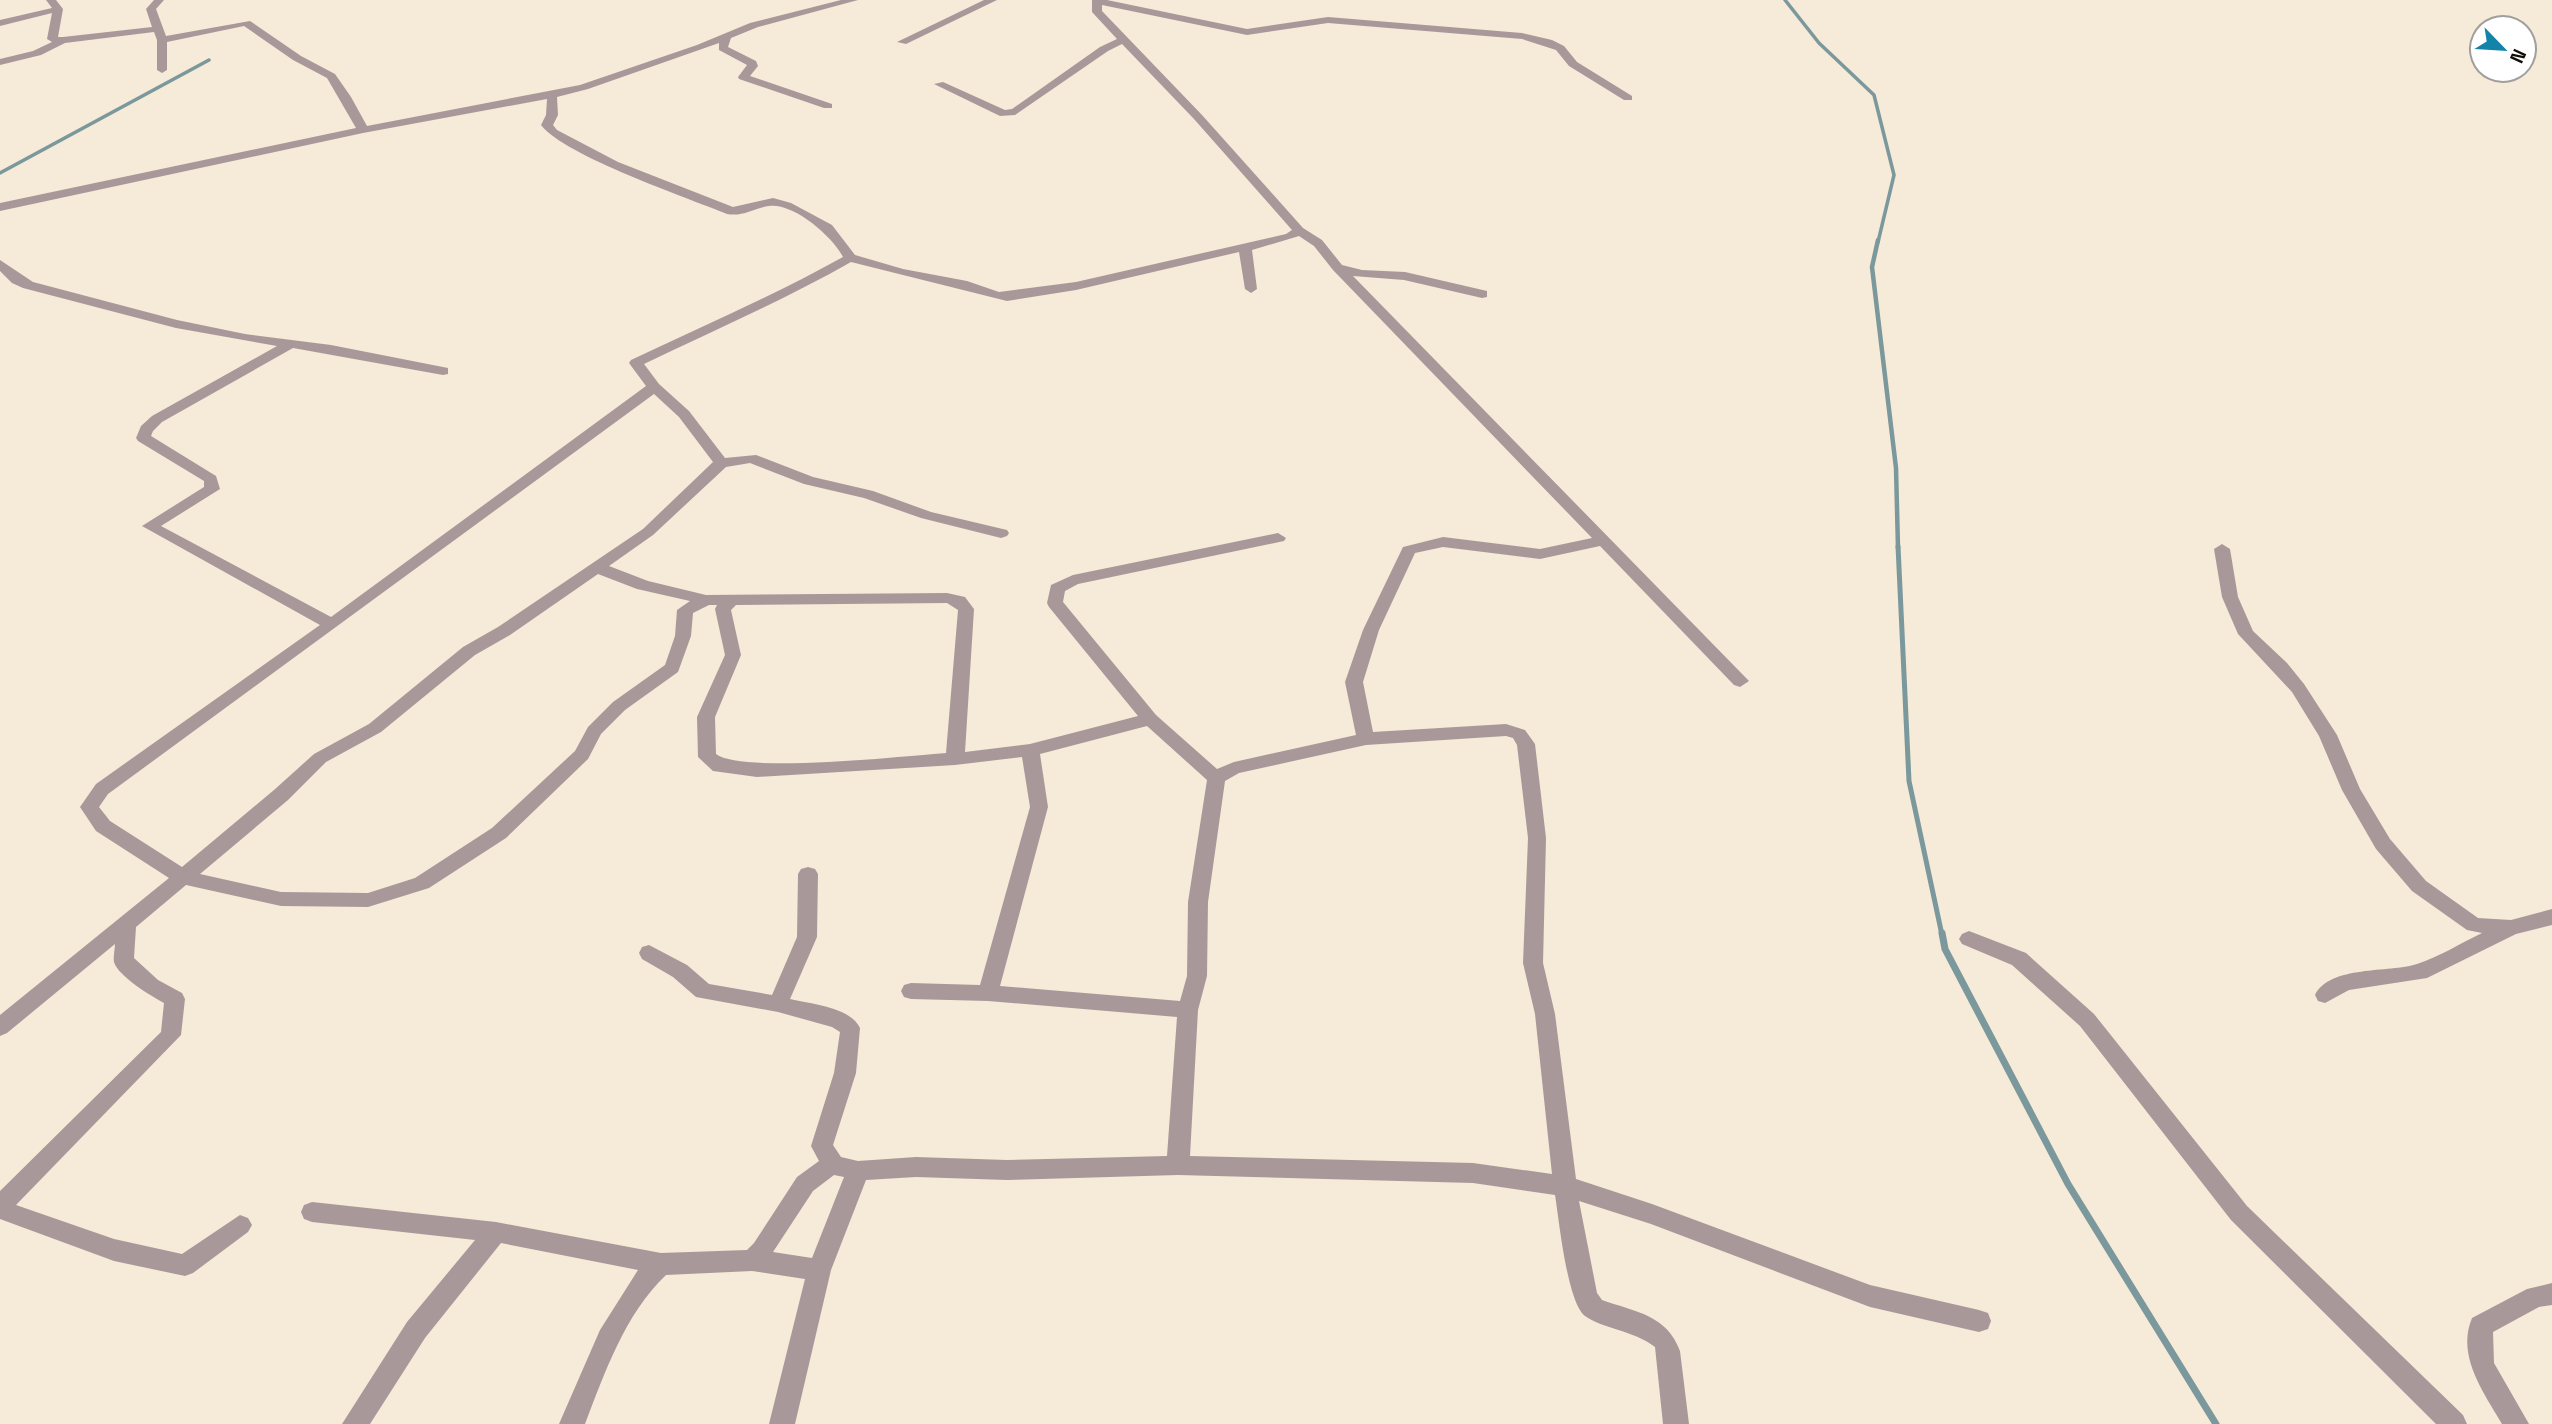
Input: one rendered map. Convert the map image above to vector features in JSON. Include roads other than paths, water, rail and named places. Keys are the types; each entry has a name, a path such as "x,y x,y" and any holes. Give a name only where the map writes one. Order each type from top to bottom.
{"street":[{"path":"51,0 58,9 52,39 62,41"},
{"path":"0,207 363,130 552,95 584,87 754,25 853,0"},
{"path":"901,42 992,0"},
{"path":"1628,98 1573,64 1560,48 1548,42 1522,36 1328,20 1309,20 1264,32 1247,32 1098,0 1097,12 1198,117 1299,231 1318,243 1337,267 1740,681"},
{"path":"157,1 151,9 162,40 162,70"},
{"path":"0,23 58,9"},
{"path":"162,40 246,23 297,58 331,76 346,97 363,130"},
{"path":"0,62 37,52 62,41 157,29"},
{"path":"726,37 723,48 752,63 753,66 743,77 828,106"},
{"path":"939,83 1004,114 1015,112 1104,49 1123,40"},
{"path":"552,95 552,115 547,125 553,132 614,164 731,211 740,212 773,202 790,207 820,220 842,241 850,258"},
{"path":"343,100 363,130"},
{"path":"721,463 684,414 654,387 636,363 762,302 793,290 850,258 901,273 962,284 1007,297 1076,286 1290,237 1299,231"},
{"path":"1245,247 1251,289"},
{"path":"0,264 17,280 28,285 176,324 443,370"},
{"path":"1337,267 1360,274 1405,275 1431,284 1482,294"},
{"path":"291,344 157,419 146,429 143,438 211,479 212,489 150,526 332,624"},
{"path":"654,387 102,789 89,807 103,826 183,877 281,899 368,900 422,883 499,833 582,755 594,731 619,706 672,668 683,636 685,610 706,600"},
{"path":"0,1027 281,795 320,758 375,728 469,651 504,631 648,532 721,463 751,458 808,481 868,494 926,515 1000,533"},
{"path":"1216,778 1150,719 1055,603 1056,589 1073,580 1278,538"},
{"path":"1366,738 1354,682 1371,630 1409,550 1443,542 1540,554 1602,541"},
{"path":"2222,550 2230,597 2246,634 2281,667 2298,688 2328,735 2351,790 2383,844 2419,886 2474,925 2511,928"},
{"path":"595,567 643,585 706,600 947,598 958,601 966,609 955,759"},
{"path":"731,600 723,609 733,655 706,716 707,757 719,766 757,771 955,759 1030,750 1150,719"},
{"path":"1216,778 1234,768 1366,738 1506,730 1519,734 1526,744 1537,838 1533,963 1545,1014 1565,1186 1586,1298 1594,1308 1650,1329 1664,1340 1668,1351 1676,1424"},
{"path":"988,993 1039,807 1030,750"},
{"path":"1178,1165 1188,1010 1197,976 1198,902 1216,778"},
{"path":"778,1004 807,937 808,874"},
{"path":"2325,995 2345,983 2420,972 2511,928 2552,917"},
{"path":"126,924 124,961 151,986 175,999 172,1035 0,1207 96,1247 147,1261 185,1265 200,1257 240,1225"},
{"path":"1969,939 2019,959 2087,1020 2239,1213 2454,1424"},
{"path":"649,953 680,971 703,991 778,1004 838,1020 850,1028 851,1045 845,1078 830,1113 822,1146 834,1166"},
{"path":"911,990 988,993 1188,1010"},
{"path":"752,1260 762,1250 804,1184 821,1170 834,1166 858,1171 916,1167 1007,1170 1178,1165 1473,1173 1565,1186 1652,1214 1870,1296 1979,1321"},
{"path":"782,1424 819,1270 858,1171"},
{"path":"312,1212 496,1232 661,1264 752,1260 819,1270"},
{"path":"355,1424 416,1331 496,1232"},
{"path":"572,1424 588,1382 626,1308 640,1285 661,1264"},
{"path":"2516,1424 2482,1365 2481,1326 2535,1297 2552,1294"}],"waterway":[{"path":"1785,0 1819,43 1874,95 1894,175 1878,242"},
{"path":"0,173 209,60"},
{"path":"1878,240 1872,267 1896,468 1898,548"},
{"path":"1898,546 1909,781 1942,935"},
{"path":"1942,933 1945,949 2068,1184 2216,1424"}]}
